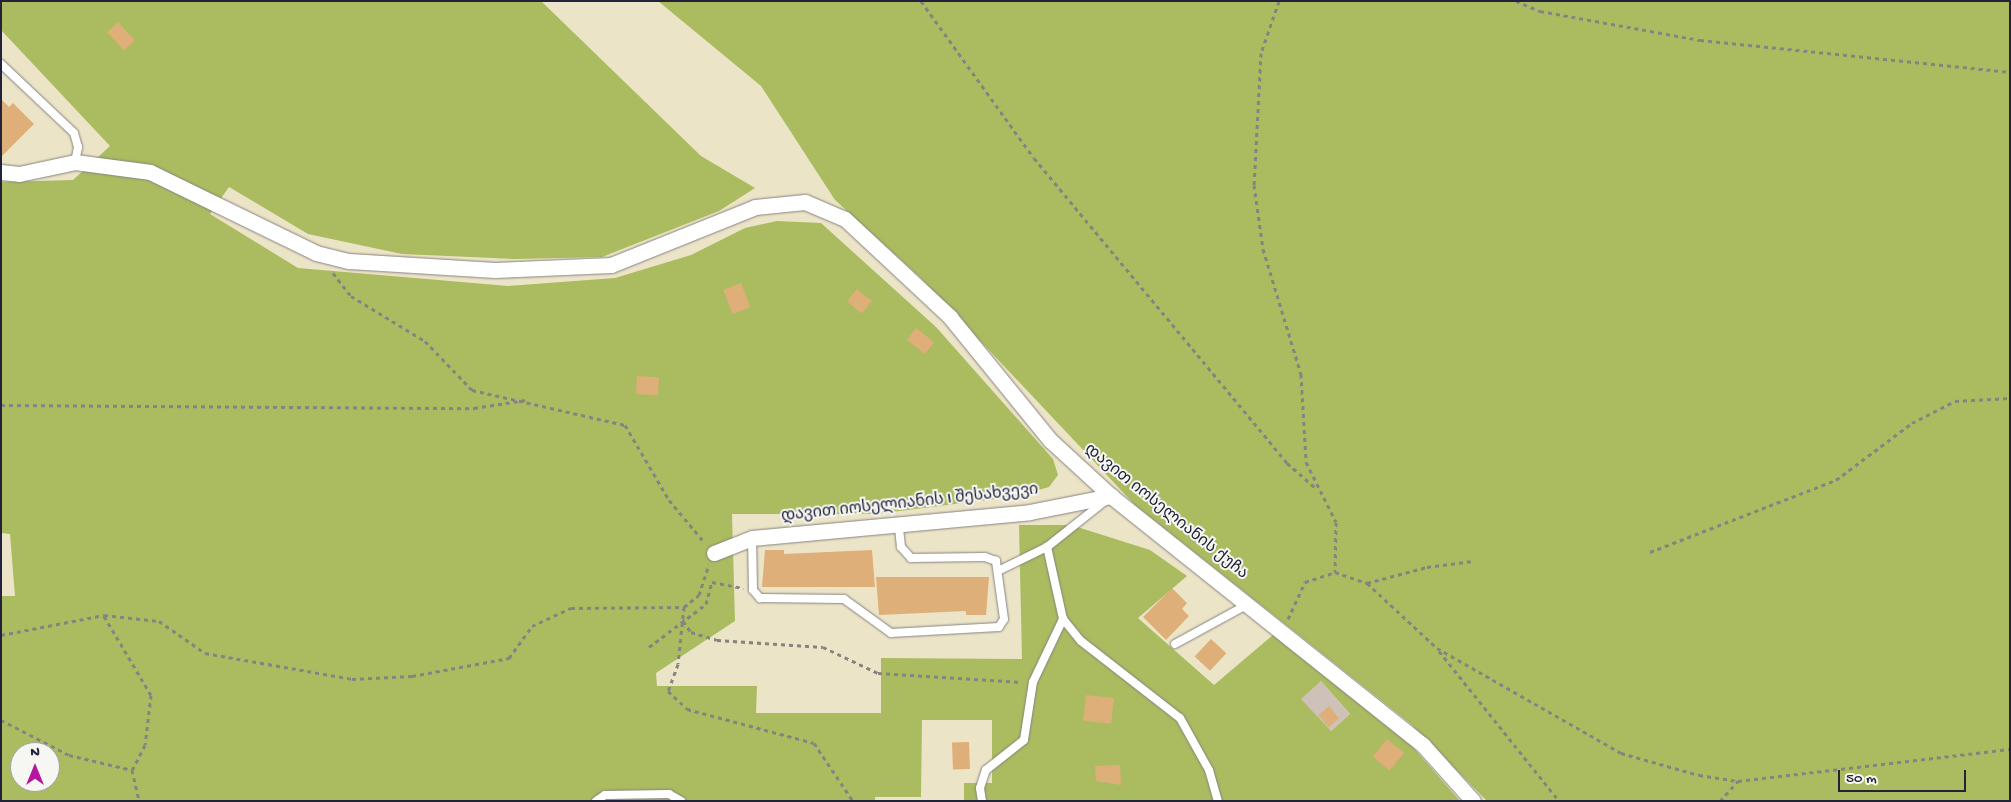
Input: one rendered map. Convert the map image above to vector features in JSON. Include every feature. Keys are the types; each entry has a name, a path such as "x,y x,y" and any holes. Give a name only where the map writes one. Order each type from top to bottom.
{"street":[{"path":"1,172 19,174 75,162 150,172 316,253"},
{"name":"დავით იოსელიანის ქუჩა","path":"316,253 349,261 495,270 610,265 755,208 804,202 845,219 950,317 1050,440 1111,496 1423,745 1472,801"},
{"name":"დავით იოსელიანის I შესახვევი","path":"714,553 752,538 899,527 1030,512 1111,496"}],"lane":[{"path":"1,64 74,133 78,147 75,162"},
{"path":"1000,570 1047,547 1111,496"},
{"path":"752,538 753,590 760,598 844,599 891,633 999,627 1004,618 1000,570 996,561 984,557 911,558 901,547 899,527"},
{"path":"1047,547 1063,619 1081,641 1180,718 1209,770 1218,801"},
{"path":"1175,644 1248,604"},
{"path":"982,801 980,788 986,770 1024,740 1033,682 1063,619"},
{"path":"596,801 606,795 651,794 669,794 681,801"}],"path":[{"path":"921,1 1034,158 1287,463 1316,488"},
{"path":"1279,1 1261,52 1254,185 1263,250 1301,374 1306,462 1316,488 1336,522 1334,572"},
{"path":"1516,1 1540,11 1700,40 2010,72"},
{"path":"1,635 104,615 159,621 205,653 352,679 412,676 509,658 532,626 571,608 684,607 699,595 714,553 669,500 625,425 528,400 472,390 425,341 351,296 316,253"},
{"path":"1650,552 1836,480 1912,423 1954,401 2010,398"},
{"path":"1,405 474,408 528,400"},
{"path":"1367,582 1427,567 1473,561"},
{"path":"1282,631 1305,582 1334,572 1367,582 1437,648 1559,801"},
{"path":"649,648 706,604 712,582 753,590"},
{"path":"684,607 678,664 668,691 687,709 814,743 853,801"},
{"path":"104,615 150,695 145,745 132,770 139,801"},
{"path":"684,621 691,632 717,640 823,647 878,673 1033,682"},
{"path":"1437,648 1621,753 1699,775 1738,781 2010,750"},
{"path":"1,720 68,755 132,770"},
{"path":"1720,801 1738,781"}],"shaded area":[{"path":"1321,681 1350,714 1329,732 1301,699"}],"green space":[{"path":"1,1 541,1 701,156 755,188 719,211 602,257 514,259 402,254 308,234 229,187 210,214 298,268 508,286 615,278 691,255 745,228 777,221 821,223 936,327 1053,459 1058,475 1049,487 1018,496 876,514 732,514 735,621 656,673 657,686 757,686 756,713 881,713 881,658 1022,659 1019,525 1071,525 1150,550 1187,576 1138,618 1214,685 1274,634 1410,744 1460,801 964,801 964,783 992,783 992,720 922,720 921,797 875,797 875,801 1,801 1,596 15,596 10,534 1,533 1,182 73,180 110,146 1,30","holes":["1321,681 1350,714 1331,731 1301,699"]},
{"path":"658,1 2010,1 2010,801 1487,801 1411,724 1135,505 921,278 835,200 761,86"}],"building":[{"path":"118,22 135,40 124,51 107,32"},
{"path":"1,99 9,107 13,103 34,124 1,157"},
{"path":"741,283 750,307 733,314 723,290"},
{"path":"857,289 872,301 862,313 847,301"},
{"path":"916,328 934,342 925,354 907,340"},
{"path":"637,376 659,377 658,395 636,394"},
{"path":"765,550 784,550 784,554 872,550 875,587 762,587"},
{"path":"876,577 989,577 986,615 966,615 966,611 879,615"},
{"path":"1172,588 1187,603 1182,609 1189,616 1166,640 1143,617"},
{"path":"1211,639 1226,653 1210,671 1195,657"},
{"path":"1086,695 1114,698 1111,724 1083,721"},
{"path":"1329,706 1339,718 1329,727 1318,715"},
{"path":"1387,739 1404,753 1390,771 1373,757"},
{"path":"969,742 970,769 953,770 952,743"},
{"path":"1120,765 1121,785 1096,781 1095,766"}]}
